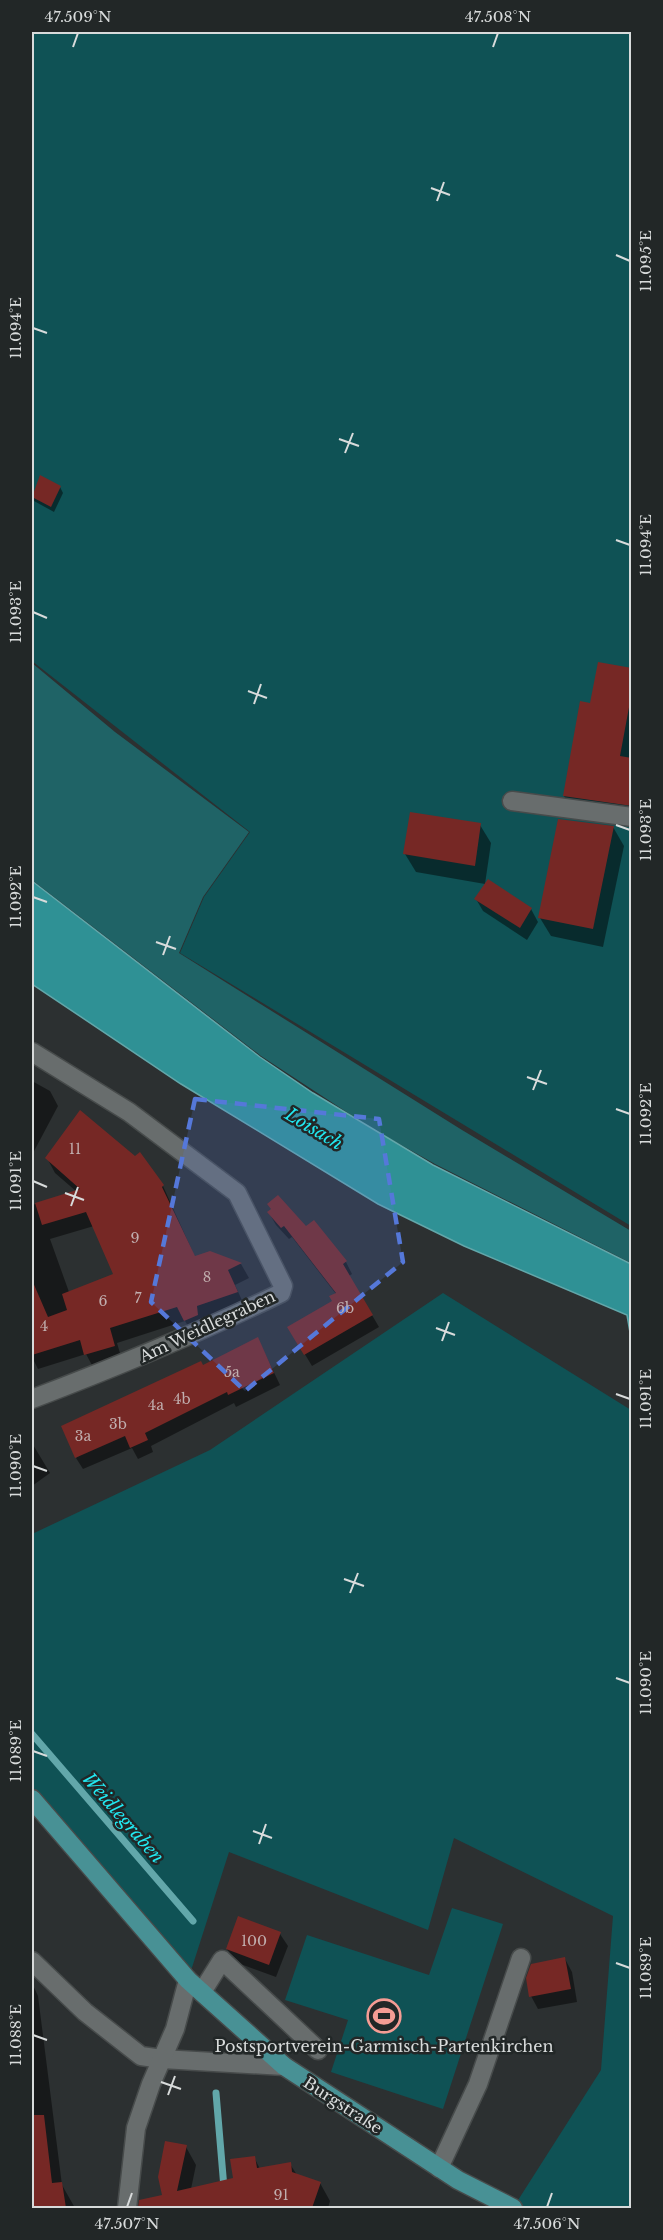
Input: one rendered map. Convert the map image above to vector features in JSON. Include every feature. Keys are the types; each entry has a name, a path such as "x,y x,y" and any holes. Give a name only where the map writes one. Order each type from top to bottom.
{"main road":[{"name":"Burgstraße","path":"32,1799 188,1980 284,2066 439,2168 513,2208"}],"street":[{"path":"512,801 632,818"},
{"name":"Am Weidlegraben","path":"32,1052 129,1112 237,1193 283,1286 280,1293 150,1354 32,1399"},
{"path":"439,2168 478,2084 521,1958"},
{"path":"202,1992 222,1960 318,2050"},
{"path":"32,1961 85,2012 141,2056 162,2060 284,2066"},
{"path":"127,2208 136,2128 151,2084 175,2029 188,1980"}],"highlighted area":[{"path":"195,1099 379,1119 403,1262 245,1391 151,1302"}],"shaded area":[{"path":"32,32 631,32 631,1226 180,953 204,897 250,832 32,661"},
{"path":"32,663 115,732 249,832 203,897 179,953 462,1130 631,1231 631,1263 435,1164 371,1128 261,1056 32,880"},
{"path":"443,1293 631,1410 631,2208 513,2208 601,2070 613,1916 454,1838 428,1930 229,1852 188,1980 32,1799 32,1534 210,1450"},
{"path":"452,1908 503,1924 443,2109 331,2072 348,2020 285,2000 307,1935 429,1975"}],"water":[{"name":"Loisach","path":"32,881 260,1057 313,1093 433,1165 631,1264 631,1338 627,1315 464,1246 378,1204 181,1084 32,984"}],"building":[{"path":"40,475 61,486 51,507 32,497"},
{"path":"598,662 632,668 632,691 620,756 632,758 632,806 563,796 580,701 590,703"},
{"path":"410,812 481,823 475,866 403,854"},
{"path":"558,819 614,826 593,929 538,918"},
{"path":"488,879 532,908 520,928 474,899"},
{"path":"80,1110 135,1156 140,1152 164,1185 162,1187 195,1256 210,1251 242,1263 228,1270 238,1292 197,1306 198,1315 184,1321 177,1307 110,1328 115,1346 84,1355 80,1340 32,1355 32,1280 48,1317 67,1310 62,1294 113,1274 86,1212 42,1225 35,1203 80,1189 45,1158"},
{"path":"278,1195 306,1226 314,1220 347,1261 343,1264 373,1315 304,1355 287,1327 332,1301 329,1296 336,1293 284,1226 281,1228 267,1212 271,1209 267,1204"},
{"path":"258,1337 274,1373 228,1395 227,1392 145,1433 148,1440 130,1448 125,1436 75,1458 61,1426 201,1361 203,1365"},
{"path":"238,1916 281,1932 269,1965 226,1949"},
{"path":"565,1957 571,1989 529,1997 526,1978 531,1964"},
{"path":"32,2115 44,2115 52,2183 62,2182 66,2208 32,2208"},
{"path":"165,2141 187,2145 177,2191 233,2178 230,2159 255,2156 257,2168 291,2162 292,2172 321,2182 312,2208 138,2208 139,2200 162,2195 158,2177"}],"waterway":[{"name":"Weidlegraben","path":"32,1734 193,1921"},
{"name":"Weidlegraben","path":"216,2093 224,2188"}],"place":[{"name":"Postsportverein-Garmisch-Partenkirchen","path":"384,2016"}]}
